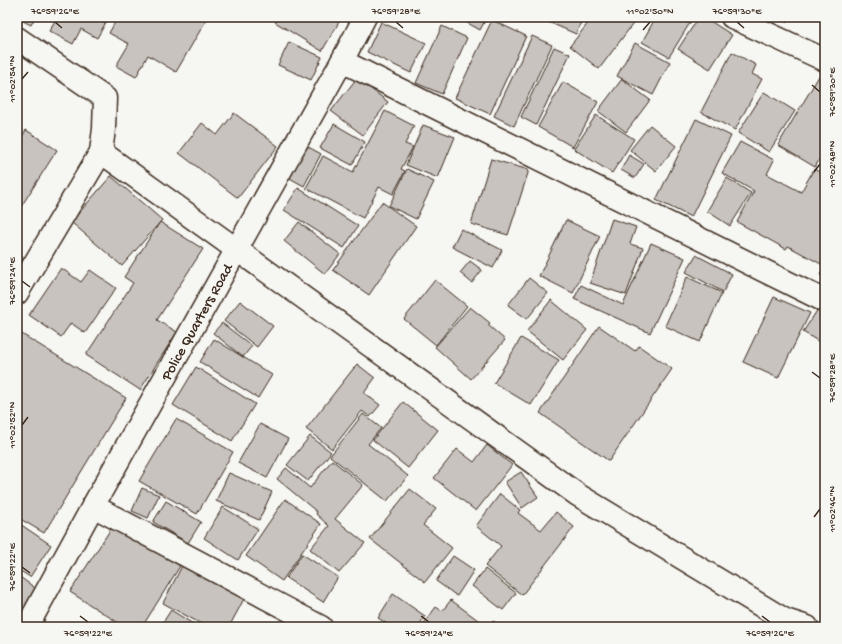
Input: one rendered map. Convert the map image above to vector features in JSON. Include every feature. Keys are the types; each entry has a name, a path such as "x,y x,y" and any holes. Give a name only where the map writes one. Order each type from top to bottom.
{"street":[{"name":"Police Quarters Road","path":"27,627 342,61 365,17"},
{"path":"732,17 825,60"},
{"path":"17,38 105,98 104,129 101,152 17,293"},
{"path":"342,61 825,300"},
{"path":"101,152 578,495 785,620 806,627"},
{"path":"93,506 321,627"}],"building":[{"path":"17,17 35,17 31,25"},
{"path":"57,17 109,17 97,38 81,29 73,44 49,31"},
{"path":"118,17 208,17 176,72 148,55 136,77 116,66 129,44 109,33"},
{"path":"278,17 342,17 322,51 275,22"},
{"path":"457,17 487,17 480,30"},
{"path":"583,17 576,34 539,18"},
{"path":"593,17 638,17 599,69 570,46"},
{"path":"656,17 684,17 691,21 669,57 642,42"},
{"path":"699,17 704,17 732,35 710,69 678,49"},
{"path":"777,17 789,17 786,22"},
{"path":"492,20 526,36 490,114 455,98"},
{"path":"381,22 426,43 411,73 367,52"},
{"path":"442,26 467,38 442,94 416,83"},
{"path":"532,36 552,45 514,126 494,116"},
{"path":"289,42 322,57 311,80 278,65"},
{"path":"635,43 670,62 653,95 617,76"},
{"path":"554,47 570,54 536,125 521,117"},
{"path":"732,52 756,65 752,74 762,79 735,130 701,112"},
{"path":"819,76 825,79 825,150 815,167 778,145"},
{"path":"357,78 388,102 363,135 331,111"},
{"path":"622,79 650,100 626,132 598,111"},
{"path":"563,82 598,102 573,147 538,127"},
{"path":"764,92 795,111 769,152 738,133"},
{"path":"385,111 414,126 405,144 413,147 401,169 405,171 393,194 379,187 363,218 306,188 323,156 353,172"},
{"path":"234,113 278,146 238,198 179,153 202,123 217,135"},
{"path":"596,115 634,139 612,173 574,149"},
{"path":"696,119 731,136 691,217 656,200"},
{"path":"334,124 365,142 352,165 320,148"},
{"path":"423,125 455,137 438,178 406,165"},
{"path":"650,125 676,146 656,171 630,150"},
{"path":"26,130 57,150 17,213 17,145"},
{"path":"740,142 774,160 767,174 801,192 814,169 825,175 825,256 821,264 788,246 786,249 737,222 754,191 722,173"},
{"path":"303,144 321,154 304,186 286,176"},
{"path":"629,155 644,164 635,178 621,170"},
{"path":"491,159 529,170 508,235 471,224"},
{"path":"407,169 434,182 416,219 389,206"},
{"path":"111,176 162,220 122,266 71,222"},
{"path":"727,178 751,193 730,226 707,211"},
{"path":"298,188 358,226 344,248 284,210"},
{"path":"382,202 416,226 369,295 333,270"},
{"path":"612,219 636,227 630,244 643,248 626,295 590,283"},
{"path":"566,220 600,236 573,293 539,276"},
{"path":"160,222 203,249 157,320 177,332 140,390 86,355 133,283 124,277"},
{"path":"299,222 340,254 325,274 284,241"},
{"path":"461,229 502,250 493,268 452,247"},
{"path":"651,243 685,258 650,333 574,299 581,285 623,305"},
{"path":"17,253 28,259 17,278"},
{"path":"696,255 732,274 723,292 686,272"},
{"path":"470,261 482,270 472,283 460,273"},
{"path":"825,266 825,277 820,275"},
{"path":"61,268 81,282 90,270 116,288 85,333 71,323 61,337 29,315"},
{"path":"687,277 722,293 700,342 665,326"},
{"path":"529,278 548,293 527,319 508,305"},
{"path":"435,280 467,306 436,345 404,319"},
{"path":"774,297 810,313 778,378 743,362"},
{"path":"551,300 587,330 563,360 527,331"},
{"path":"240,301 273,326 257,347 224,321"},
{"path":"822,303 825,305 825,336 821,343 803,332"},
{"path":"470,307 490,323 488,325 505,340 471,379 435,347"},
{"path":"222,323 252,346 243,357 213,333"},
{"path":"599,326 635,351 639,346 672,369 609,461 540,413"},
{"path":"20,333 126,398 44,533 17,517 17,339"},
{"path":"521,338 559,360 531,405 494,383"},
{"path":"214,339 272,375 258,398 200,362"},
{"path":"357,364 375,378 364,393 380,405 370,417 362,411 332,449 306,429"},
{"path":"196,367 255,404 232,441 173,405"},
{"path":"403,402 438,430 408,468 373,440"},
{"path":"363,414 381,428 368,444 408,476 387,501 330,456"},
{"path":"176,419 233,452 197,514 139,481"},
{"path":"260,424 288,439 267,478 238,463"},
{"path":"310,436 331,452 308,481 287,465"},
{"path":"487,445 512,465 476,511 434,478 457,449 474,462"},
{"path":"332,460 363,485 335,519 365,543 339,573 310,549 329,526 316,514 317,512 277,479 286,468 310,488"},
{"path":"521,472 538,497 522,508 505,482"},
{"path":"229,473 272,492 259,520 216,501"},
{"path":"142,488 159,495 148,518 132,511"},
{"path":"410,489 436,509 423,525 452,548 425,582 370,539"},
{"path":"500,494 520,510 518,513 541,530 556,512 574,527 522,595 485,566 501,546 476,526"},
{"path":"285,499 321,524 282,581 246,556"},
{"path":"166,501 201,522 188,543 153,522"},
{"path":"223,507 258,529 238,560 204,538"},
{"path":"17,522 51,545 30,577 17,569"},
{"path":"114,524 180,566 142,627 125,627 70,592"},
{"path":"302,554 338,577 323,602 286,578"},
{"path":"453,556 474,570 457,596 436,581"},
{"path":"183,564 245,597 229,627 207,627 163,603"},
{"path":"485,569 516,593 503,610 472,586"},
{"path":"17,575 38,590 17,619"},
{"path":"393,594 425,616 418,627 392,627 378,618"},
{"path":"451,600 486,626 421,627 436,607 442,611"},
{"path":"171,610 198,627 160,627"},
{"path":"289,620 299,627 285,627"},
{"path":"493,621 502,627 489,627"}]}
